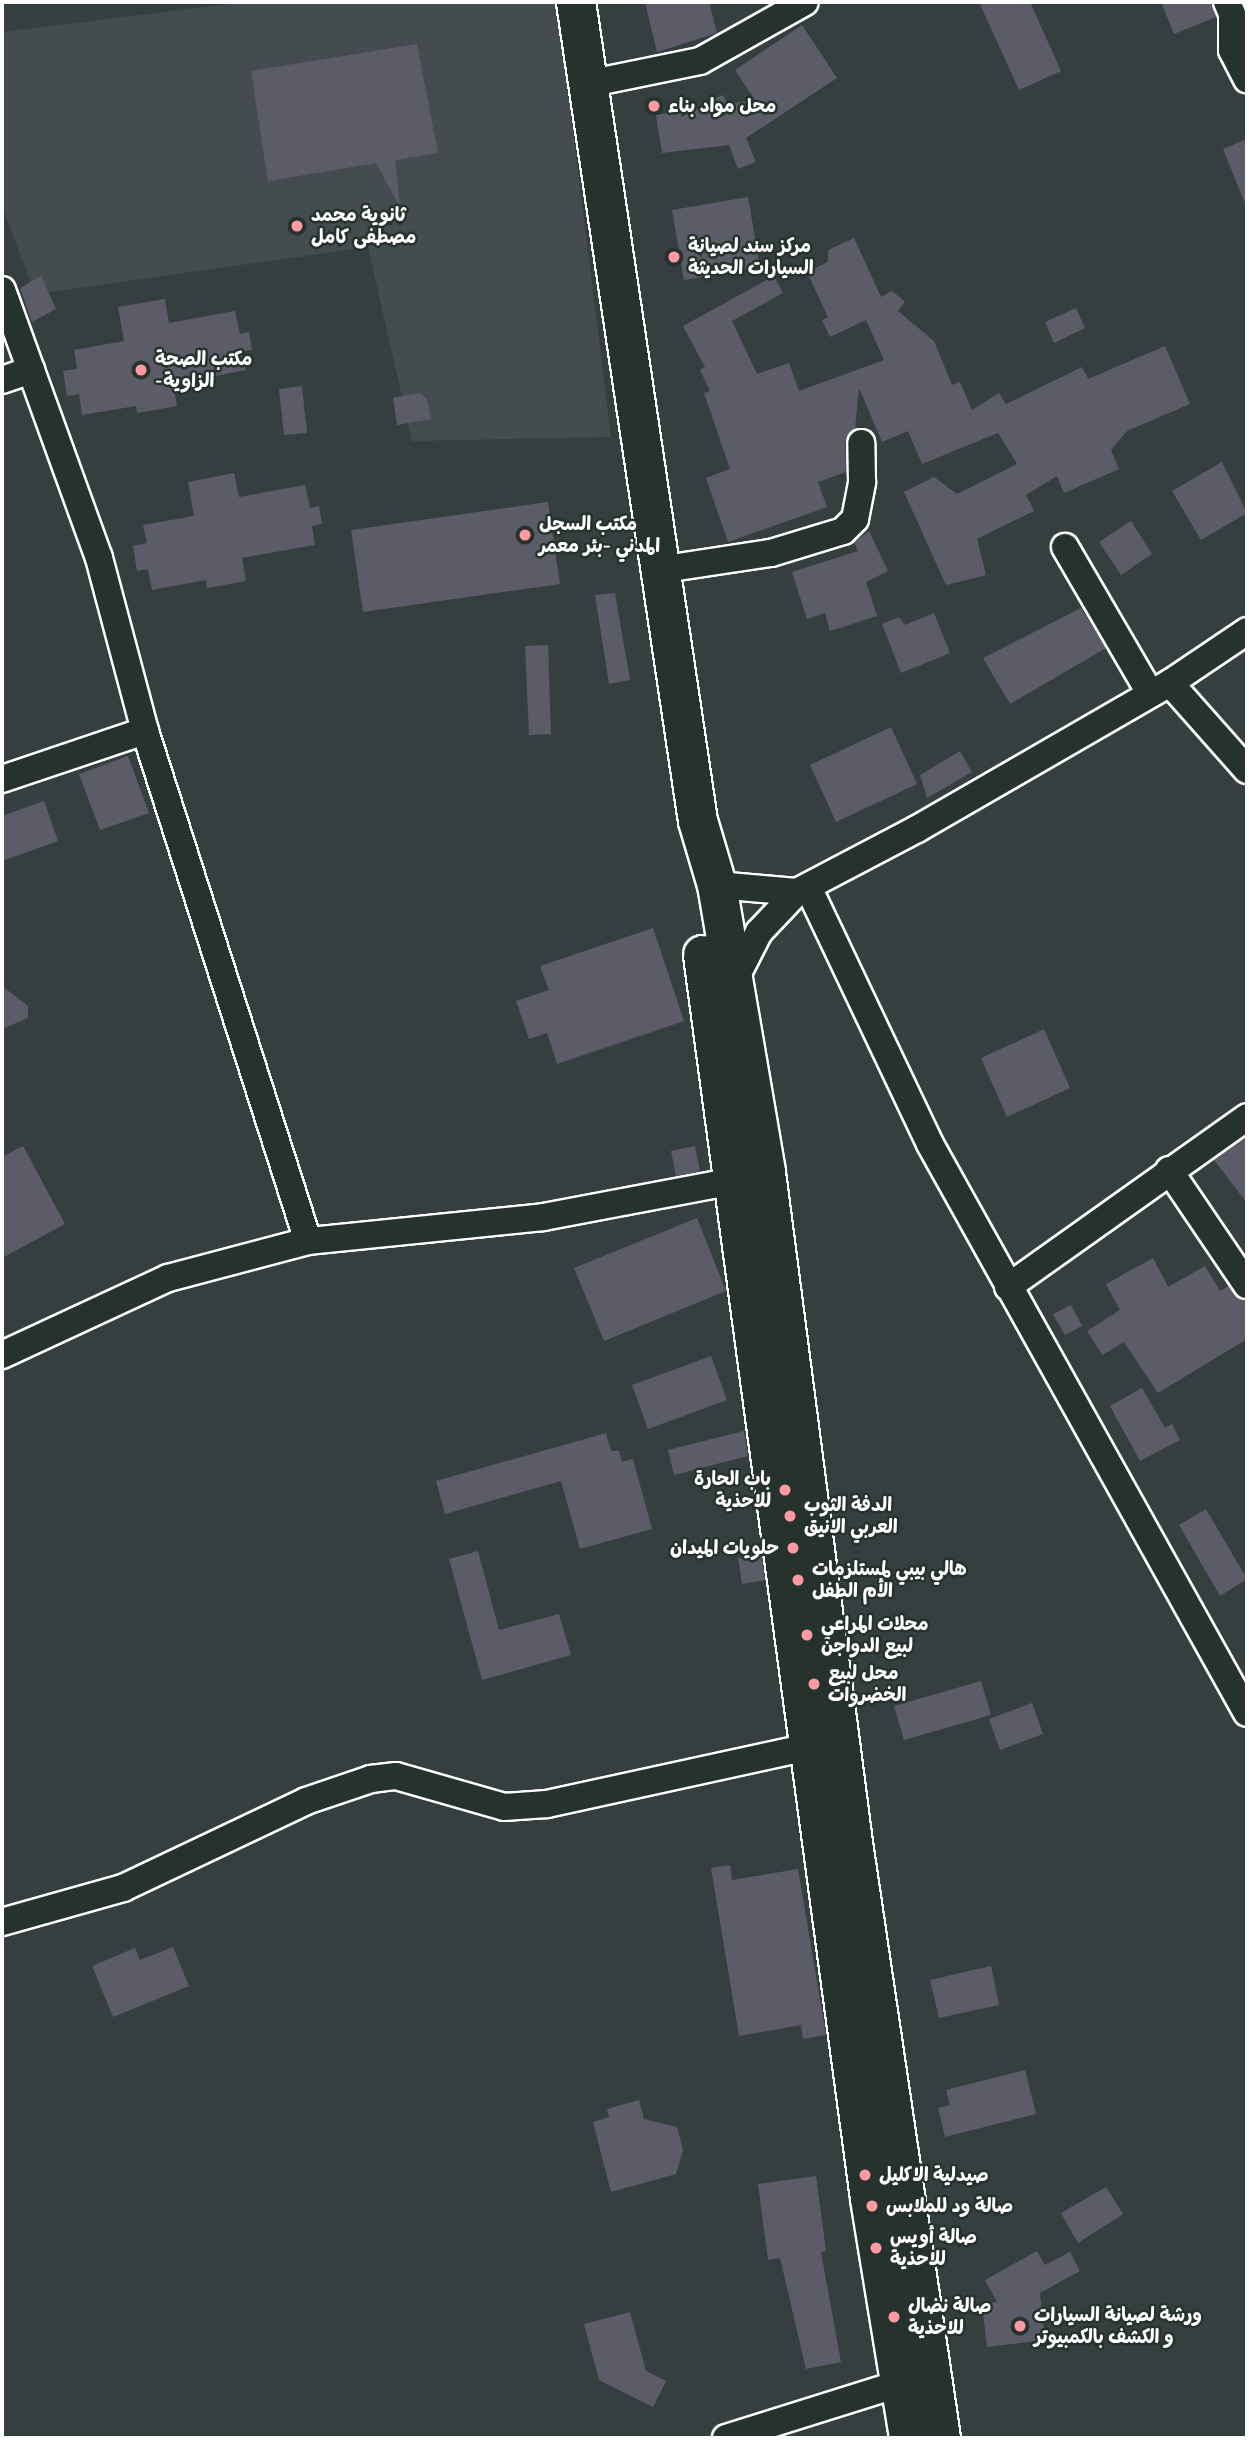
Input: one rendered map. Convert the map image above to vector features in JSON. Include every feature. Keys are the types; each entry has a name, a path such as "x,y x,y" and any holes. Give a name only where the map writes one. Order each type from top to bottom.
{"highway":[{"path":"576,2 586,85 698,821 717,885 733,982 750,1178 785,1446 853,1843 941,2438"},
{"path":"698,821 695,893 750,1178"},
{"path":"785,1446 809,1747 870,2199 909,2438"}],"street":[{"path":"586,85 700,61 806,2"},
{"path":"1227,2 1233,14 1232,50 1247,79"},
{"path":"2,290 99,558 145,731 308,1241"},
{"path":"2,380 31,370"},
{"path":"659,570 771,553 843,531 855,519 862,482 861,443"},
{"path":"1065,547 1160,688 1247,770"},
{"path":"733,982 759,932 802,889 1160,688 1247,631"},
{"path":"2,779 145,731"},
{"path":"717,885 802,889"},
{"path":"802,889 900,1085 1008,1287 1247,1713"},
{"path":"1008,1287 1247,1117"},
{"path":"1169,1170 1247,1285"},
{"path":"2,1355 168,1278 308,1241 543,1217 750,1178"},
{"path":"2,1922 123,1888 306,1801 370,1779 396,1776 504,1807 547,1804 809,1747"},
{"path":"729,2438 901,2383"}],"shaded area":[{"name":"ثانوية محمد مصطفى كامل","path":"246,2 557,2 611,437 412,441 368,247 35,294 2,206 2,32"}],"building":[{"path":"645,2 709,2 717,33 657,52"},
{"path":"979,2 1030,2 1061,71 1019,90"},
{"path":"1161,2 1210,2 1216,17 1174,34"},
{"path":"802,25 837,78 746,138 756,162 738,169 729,145 662,153 656,115 714,106 711,100 723,95 728,104 755,100 735,70"},
{"path":"417,44 438,153 395,160 400,207 376,163 268,181 251,71"},
{"path":"1247,139 1247,206 1246,206 1223,149"},
{"path":"748,197 760,267 684,280 672,210"},
{"path":"854,238 881,297 892,291 905,302 898,311 934,341 952,385 960,382 972,410 999,393 1006,404 1082,367 1088,379 1165,346 1190,404 1127,431 1111,450 1119,469 1064,493 1057,476 1026,495 1034,511 977,539 986,575 946,585 904,492 934,477 957,494 1017,464 998,433 922,464 908,431 882,442 859,388 855,429 845,443 846,472 818,482 827,507 728,542 706,478 730,469 704,393 710,391 700,370 705,367 683,326 774,276 783,293 732,321 757,374 789,363 799,391 884,360 866,320 830,337 822,320 828,317 807,272 828,262 828,250"},
{"path":"41,276 56,309 32,322 20,288"},
{"path":"165,299 169,323 235,311 240,334 249,332 252,350 242,351 246,370 173,384 177,406 137,413 136,406 82,415 79,394 67,396 63,371 77,369 74,350 124,341 118,307"},
{"path":"1076,308 1085,328 1054,343 1045,322"},
{"path":"302,386 307,433 284,435 279,389"},
{"path":"420,393 427,399 431,419 397,425 393,398"},
{"path":"1222,462 1247,513 1201,540 1172,491"},
{"path":"234,473 239,497 305,485 310,508 319,506 322,524 312,526 315,545 242,558 246,581 207,588 206,580 152,590 148,569 137,571 133,546 147,543 143,525 194,516 188,482"},
{"path":"548,502 560,584 363,612 351,530"},
{"path":"1131,521 1152,554 1121,575 1099,542"},
{"path":"869,531 888,571 866,582 877,616 830,631 825,613 807,619 792,572 858,551 854,542"},
{"path":"615,593 630,680 609,684 595,595"},
{"path":"1081,608 1106,648 1010,704 983,658"},
{"path":"934,613 950,653 901,673 882,624 899,617 905,625"},
{"path":"548,645 551,734 529,735 525,646"},
{"path":"891,727 917,784 836,822 810,765"},
{"path":"960,751 972,772 927,798 920,775"},
{"path":"128,756 149,813 100,830 79,774"},
{"path":"44,801 58,841 2,861 2,816"},
{"path":"653,928 684,1021 557,1064 547,1033 529,1039 516,1001 549,990 540,966"},
{"path":"2,986 28,1006 28,1018 2,1029"},
{"path":"1044,1029 1070,1088 1007,1117 981,1058"},
{"path":"1247,1136 1247,1203 1214,1160"},
{"path":"23,1146 65,1224 2,1258 2,1157"},
{"path":"695,1146 700,1171 676,1176 671,1151"},
{"path":"697,1218 726,1291 604,1341 574,1268"},
{"path":"1153,1258 1168,1287 1205,1266 1220,1291 1229,1286 1247,1301 1247,1339 1158,1393 1124,1342 1102,1355 1087,1331 1120,1310 1106,1284"},
{"path":"1071,1305 1082,1326 1065,1335 1053,1314"},
{"path":"711,1356 727,1400 648,1429 632,1385"},
{"path":"1142,1388 1165,1428 1172,1424 1180,1440 1140,1461 1110,1406"},
{"path":"744,1431 748,1456 674,1475 668,1450"},
{"path":"606,1433 611,1451 619,1451 622,1462 633,1459 652,1529 580,1549 561,1481 445,1514 436,1481"},
{"path":"1206,1509 1247,1579 1220,1596 1179,1525"},
{"path":"478,1551 499,1630 559,1614 571,1655 482,1680 449,1559"},
{"path":"761,1554 765,1580 742,1584 738,1558"},
{"path":"981,1681 991,1715 904,1740 894,1706"},
{"path":"1032,1703 1043,1734 1000,1750 989,1719"},
{"path":"730,1865 732,1880 798,1869 826,2035 803,2039 801,2025 739,2036 711,1868"},
{"path":"173,1947 189,1986 113,2017 92,1966 135,1948 140,1960"},
{"path":"991,1966 999,2005 939,2018 930,1980"},
{"path":"1025,2070 1036,2114 945,2137 938,2108 950,2105 946,2090"},
{"path":"639,2100 644,2119 677,2127 683,2150 676,2174 611,2192 593,2122 609,2117 607,2109"},
{"path":"816,2176 826,2251 821,2252 841,2362 806,2369 780,2258 768,2260 758,2184"},
{"path":"1106,2187 1123,2214 1078,2243 1061,2213"},
{"path":"1037,2251 1045,2265 1070,2252 1080,2271 1040,2293 1045,2340 987,2347 982,2304 997,2302 985,2280"},
{"path":"630,2312 646,2371 666,2381 653,2407 599,2380 584,2324"}],"place":[{"name":"محل مواد بناء","path":"654,106"},
{"name":"ثانوية محمد مصطفى كامل","path":"297,226"},
{"name":"مركز سند لصيانة السيارات الحديثة","path":"674,257"},
{"name":"مكتب الصحة -الزاوية","path":"141,370"},
{"name":"مكتب السجل المدني -بئر معمر","path":"525,535"},
{"name":"باب الحارة للاحذية","path":"785,1490"},
{"name":"الدفة الثوب العربي الانيق","path":"790,1516"},
{"name":"حلويات الميدان","path":"793,1548"},
{"name":"هالي بيبي لمستلزمات الأم الطفل","path":"798,1580"},
{"name":"محلات المراعي لبيع الدواجن","path":"807,1635"},
{"name":"محل لبيع الخضروات","path":"814,1684"},
{"name":"صيدلية الاكليل","path":"865,2175"},
{"name":"صالة ود للملابس","path":"872,2206"},
{"name":"صالة أويس للاحذية","path":"876,2248"},
{"name":"صالة نضال للاحذية","path":"894,2317"},
{"name":"ورشة لصيانة السيارات و الكشف بالكمبيوتر","path":"1020,2326"}]}
